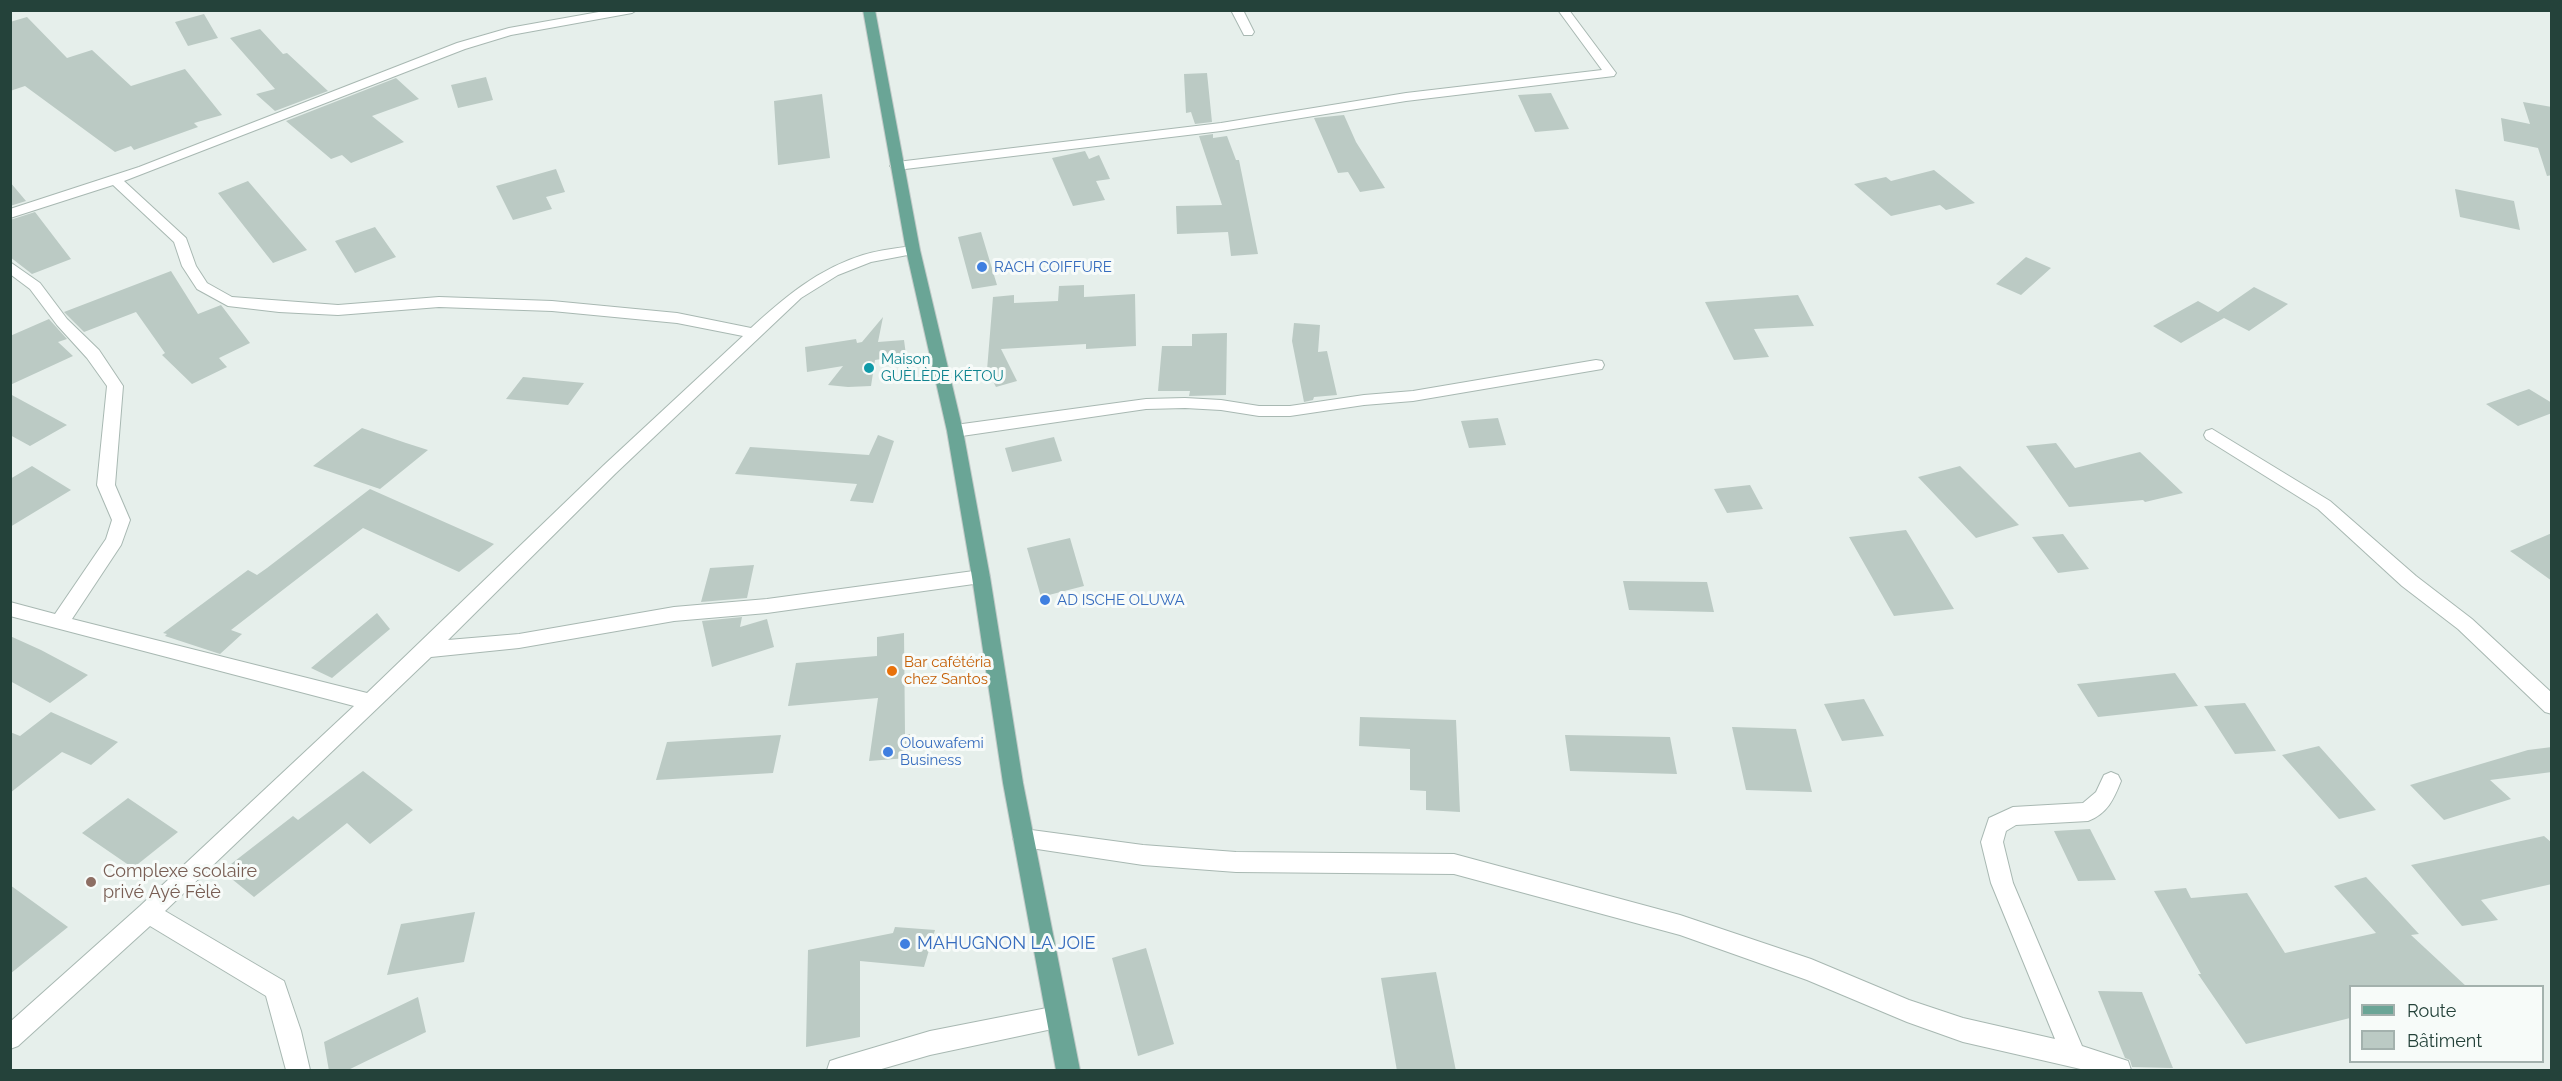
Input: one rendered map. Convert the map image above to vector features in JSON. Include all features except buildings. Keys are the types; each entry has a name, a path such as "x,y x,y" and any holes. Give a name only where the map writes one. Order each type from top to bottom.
{"main road":[{"path":"869,10 913,250 956,431 1024,838 1068,1071"}],"street":[{"path":"591,10 609,13"},
{"path":"10,214 116,180 279,119 393,71 461,46 509,32 632,10"},
{"path":"1238,10 1248,32"},
{"path":"897,166 1221,127 1406,97 1610,73 1563,10"},
{"path":"116,180 143,209 165,224 181,241 189,266 202,286 228,302 338,310 440,302 552,306 677,318 756,334"},
{"path":"10,1038 148,913 426,650 610,469 796,295 833,272 867,258 913,250"},
{"path":"10,266 35,286 62,322 93,354 115,386 106,485 121,520 115,540 58,623"},
{"path":"956,431 1146,404 1185,403 1221,405 1259,411 1290,411 1354,401 1413,396 1596,365"},
{"path":"2212,435 2324,505 2409,581 2465,624 2552,706"},
{"path":"426,650 519,641 674,614 766,606 981,577"},
{"path":"10,609 371,702"},
{"path":"2074,1055 2002,883 1992,842 1997,825 2013,816 2088,812 2104,798 2111,781"},
{"path":"1024,838 1143,855 1236,862 1454,864 1680,925 1811,970 1907,1011 1963,1030 2074,1055 2119,1071"},
{"path":"148,913 276,989 298,1071"},
{"path":"839,1071 930,1043 1057,1017"}],"place":[{"name":"RACH COIFFURE","path":"982,267"},
{"name":"Maison GUÈLÈDE KÉTOU","path":"869,368"},
{"name":"AD ISCHE OLUWA","path":"1045,600"},
{"name":"Bar cafétéria chez Santos","path":"892,671"},
{"name":"Olouwafemi Business","path":"888,752"},
{"name":"Complexe scolaire privé Ayé Fèlè","path":"91,882"},
{"name":"MAHUGNON LA JOIE","path":"905,944"}]}
